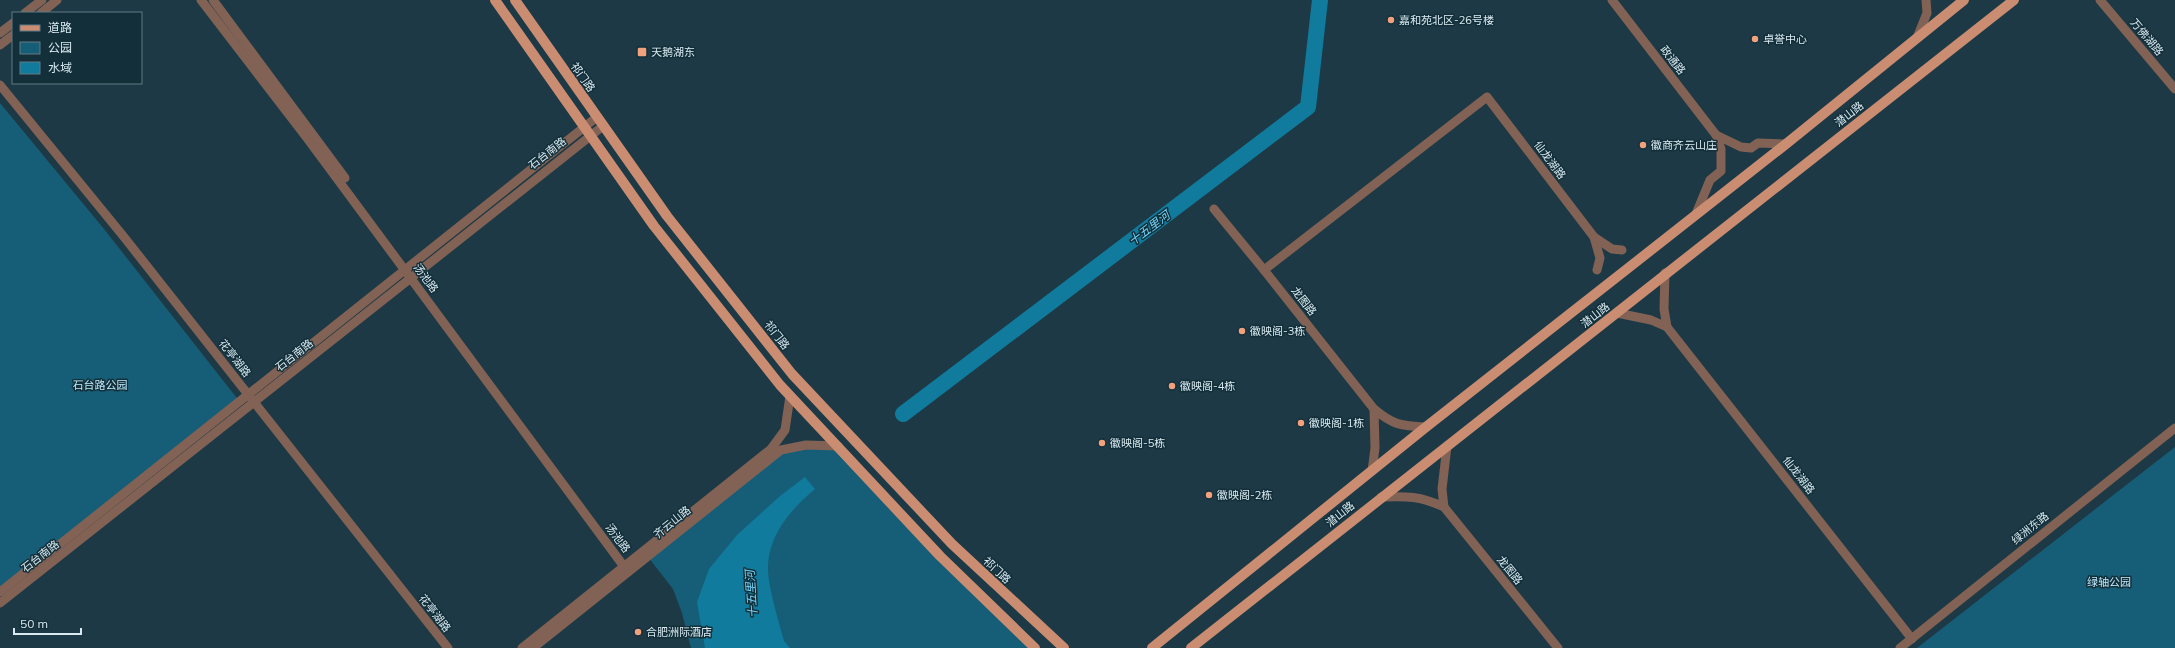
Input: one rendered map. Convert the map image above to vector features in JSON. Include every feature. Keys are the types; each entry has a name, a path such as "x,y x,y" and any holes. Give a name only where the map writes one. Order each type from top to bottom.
{"main road":[{"path":"495,0 654,226 790,396 940,556 1035,648"},
{"name":"祁门路","path":"515,0 667,216 792,374 952,544 1064,648"},
{"name":"潜山路","path":"1152,648 1426,427 1786,144 1964,0"},
{"name":"潜山路","path":"1191,648 1381,497 1617,313 1665,273 2014,0"}],"street":[{"path":"26,12 42,0"},
{"path":"42,12 57,0"},
{"name":"汤池路","path":"201,0 410,272"},
{"name":"汤池路","path":"213,0 410,272 567,483 628,568"},
{"name":"政通路","path":"1612,0 1716,135"},
{"path":"1917,38 1927,12 1926,0"},
{"name":"万佛湖路","path":"2100,0 2175,89"},
{"path":"0,33 12,24"},
{"path":"0,45 12,36"},
{"name":"花亭湖路","path":"0,85 124,237 448,648"},
{"name":"仙龙湖路","path":"1264,270 1487,97 1594,237"},
{"name":"石台南路","path":"0,603 251,399 600,121"},
{"path":"1716,135 1741,146 1751,148 1758,142 1786,144"},
{"path":"1696,214 1710,180 1721,171 1721,149 1716,135"},
{"name":"龙图路","path":"1214,209 1374,409 1390,422 1402,426 1426,427"},
{"path":"1594,237 1612,249 1622,250"},
{"path":"1594,237 1600,258 1597,270"},
{"path":"1665,273 1664,309 1667,327"},
{"path":"1617,313 1651,320 1667,327"},
{"name":"仙龙湖路","path":"1667,327 1912,639"},
{"path":"522,648 628,568 771,449 785,430 790,396"},
{"name":"石台南路","path":"0,592 251,399"},
{"path":"1372,471 1375,448 1374,409"},
{"name":"绿洲东路","path":"1900,648 2175,428"},
{"name":"齐云山路","path":"533,648 628,568 781,450 806,445 838,446"},
{"path":"1444,507 1442,489 1447,446"},
{"path":"1381,497 1412,495 1429,500 1444,507"},
{"name":"龙图路","path":"1444,507 1558,648"}],"green space":[{"name":"石台路公园","path":"0,103 104,229 240,402 0,592"},
{"path":"838,446 1035,648 691,648 682,613 673,589 648,557 781,450"},
{"name":"绿轴公园","path":"2175,447 2175,648 1917,648"}],"water":[{"path":"805,477 815,489 798,505 782,524 772,545 769,557 768,576 772,595 784,641 790,648 705,648 697,602 709,569 737,535 780,496"}],"waterway":[{"name":"十五里河","path":"903,414 1308,107 1320,0"}],"place":[{"name":"嘉和苑北区-26号楼","path":"1391,20"},
{"name":"卓誉中心","path":"1755,39"},
{"name":"天鹅湖东","path":"642,52"},
{"name":"徽商齐云山庄","path":"1643,145"},
{"name":"徽映阁-3栋","path":"1242,331"},
{"name":"徽映阁-4栋","path":"1172,386"},
{"name":"徽映阁-1栋","path":"1301,423"},
{"name":"徽映阁-5栋","path":"1102,443"},
{"name":"徽映阁-2栋","path":"1209,495"},
{"name":"合肥洲际酒店","path":"638,632"}]}
